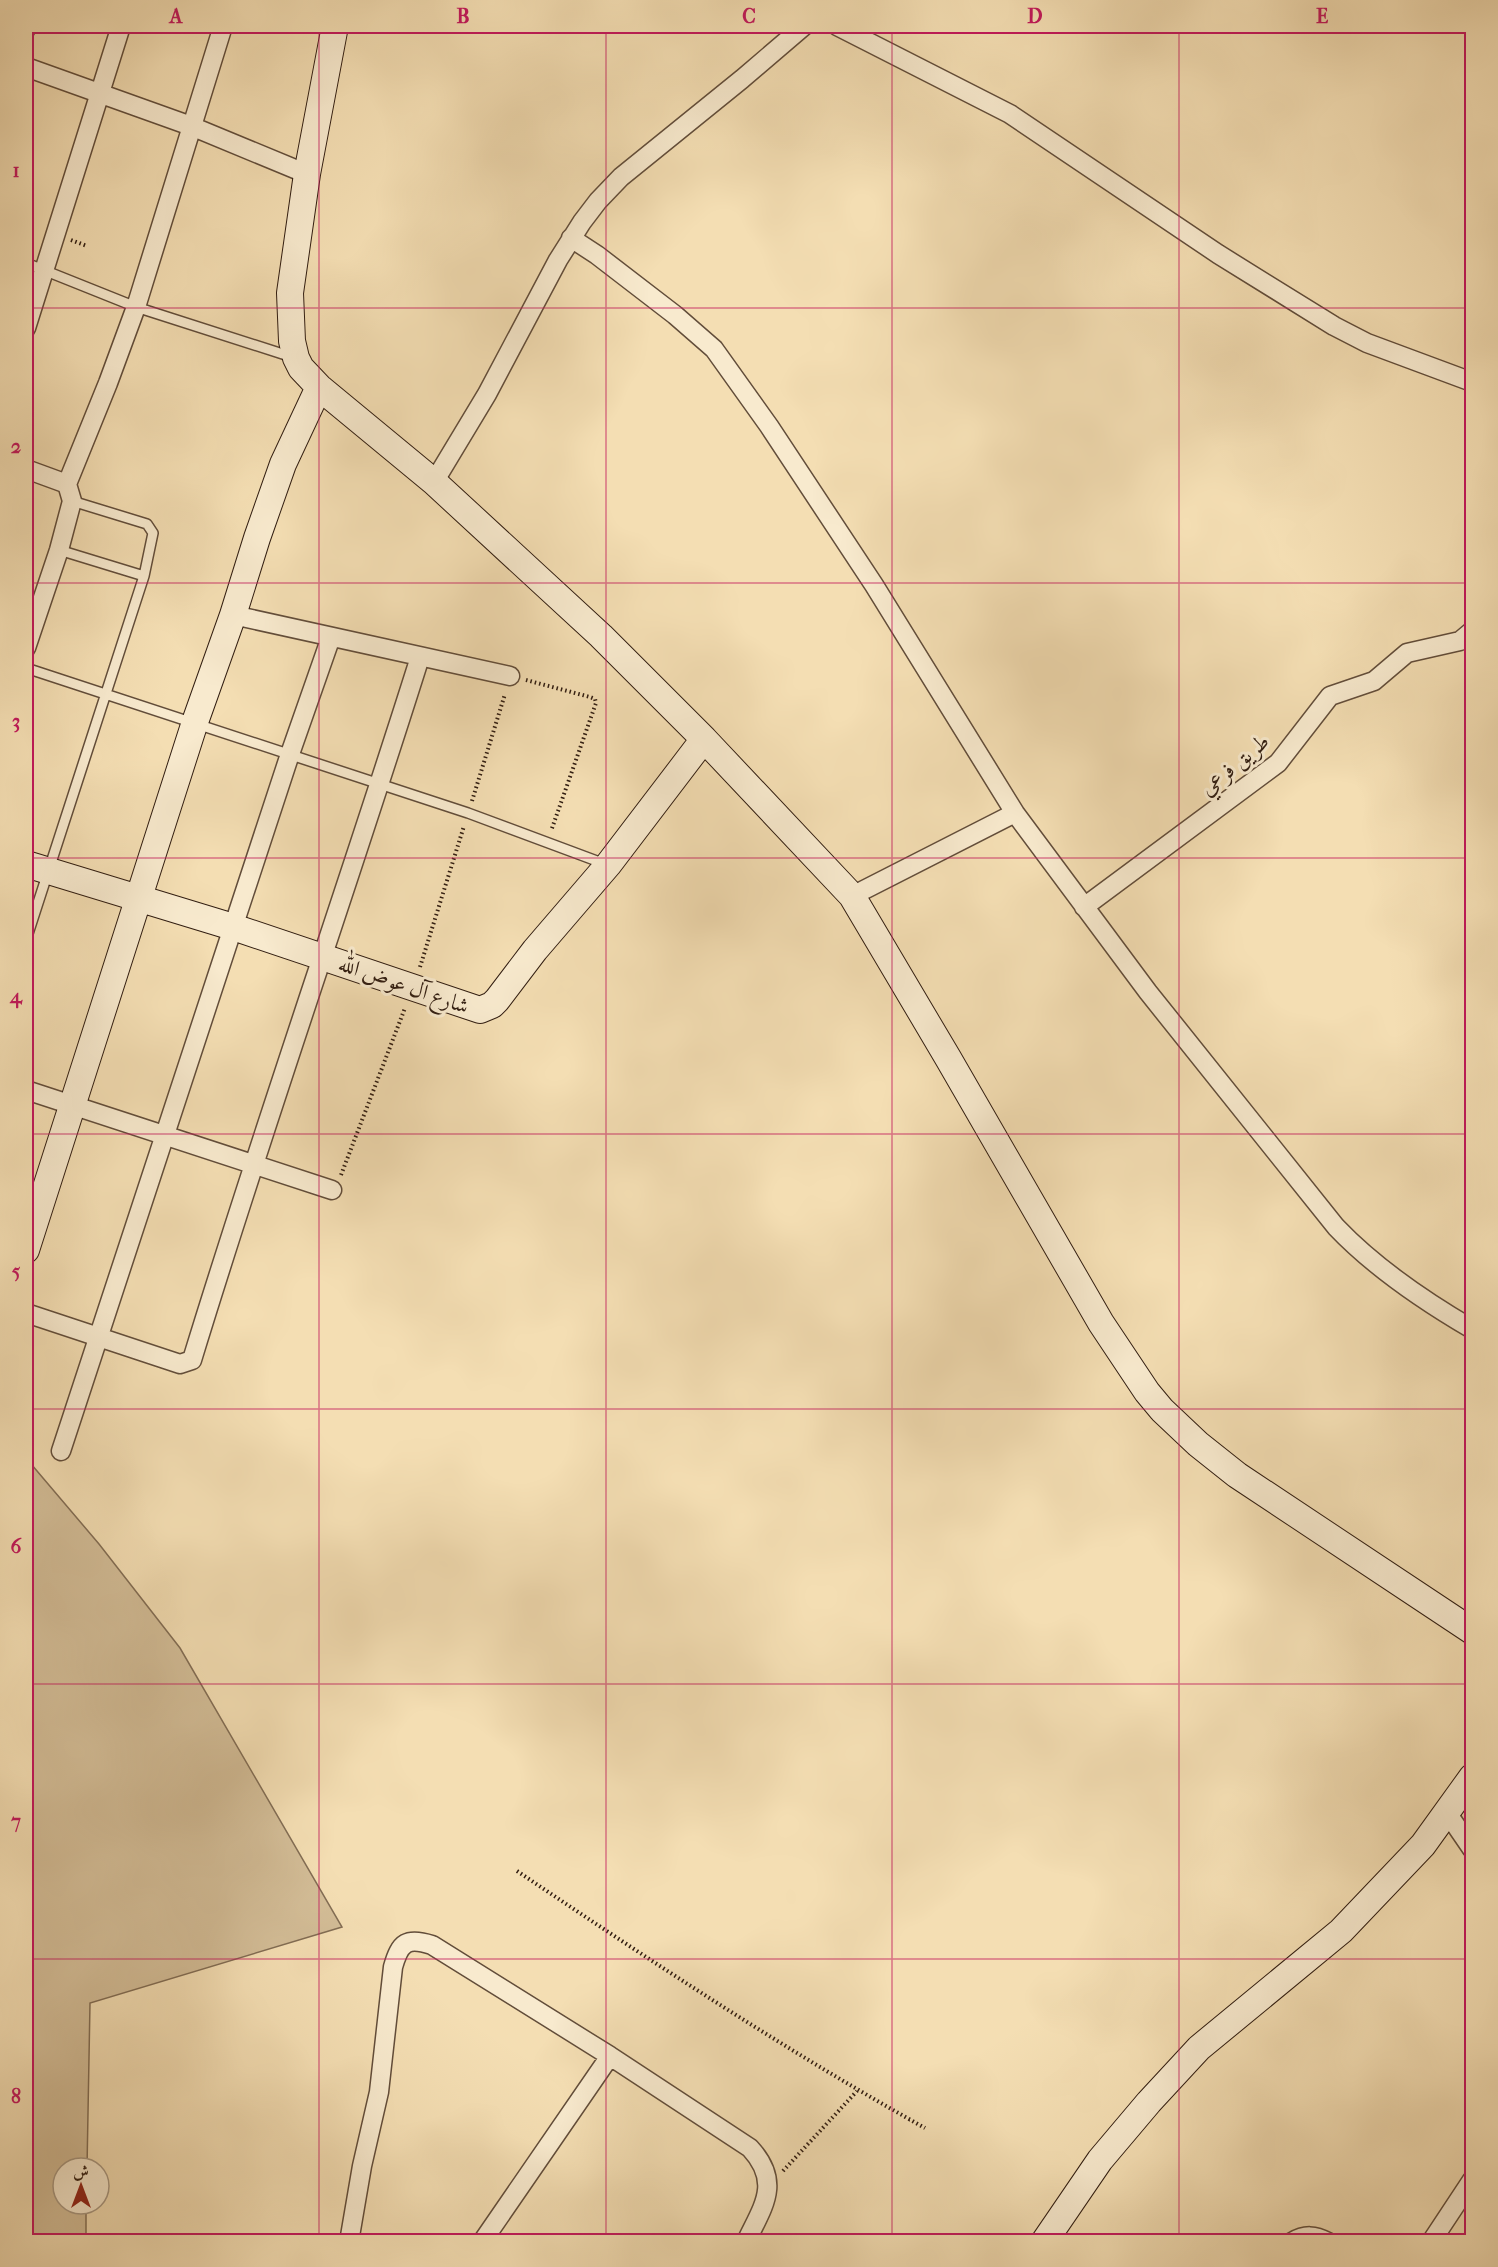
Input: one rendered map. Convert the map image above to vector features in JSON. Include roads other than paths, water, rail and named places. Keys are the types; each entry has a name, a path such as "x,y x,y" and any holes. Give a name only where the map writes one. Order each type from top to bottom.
{"street":[{"path":"26,328 121,26"},
{"path":"26,648 59,550 70,493 136,307 223,26"},
{"path":"335,26 307,174 290,293 291,331 296,358 301,368 319,387 434,482 600,636 704,739 852,896 1101,1323 1127,1364 1162,1410 1198,1444 1237,1475 1473,1631"},
{"path":"434,482 487,394 539,293 571,238 598,201 621,177 804,26"},
{"path":"837,26 1010,114 1227,260 1334,326 1366,343 1473,382"},
{"path":"26,67 191,126 307,174"},
{"path":"571,238 597,255 675,315 714,349 769,426 874,585 1015,813 1148,992 1336,1227 1364,1254 1412,1290 1473,1329"},
{"path":"1447,373 1473,391"},
{"path":"26,1250 195,722 233,615 257,538 283,464 319,387"},
{"path":"26,469 70,493"},
{"path":"233,615 510,676"},
{"name":"طريق فرعي","path":"1084,907 1278,763 1330,696 1374,681 1407,653 1460,640 1473,631"},
{"path":"62,1451 290,754 331,638"},
{"path":"26,1313 180,1364 192,1360 321,956 380,786 420,657"},
{"name":"شارع آل عوض الله","path":"37,868 233,927 480,1010 492,1005 535,950 608,865 704,739"},
{"path":"852,896 1015,813"},
{"path":"26,1090 332,1190"},
{"path":"1044,2241 1100,2160 1199,2048 1341,1931 1397,1874 1448,1814 1473,1777"},
{"path":"1448,1814 1473,1848"},
{"path":"349,2241 360,2177 379,2092 393,1967 397,1952 406,1942 416,1940 432,1945 610,2056 750,2148 765,2168 769,2187 766,2199 746,2241"},
{"path":"482,2241 610,2056"},
{"path":"1431,2241 1473,2180"},
{"path":"1292,2241 1309,2236 1328,2241"}],"lane":[{"path":"26,263 136,307 296,358"},
{"path":"26,940 37,868 105,694 144,576 153,533 147,524 70,493"},
{"path":"59,550 144,576"},
{"path":"26,668 468,813 608,865"}]}
